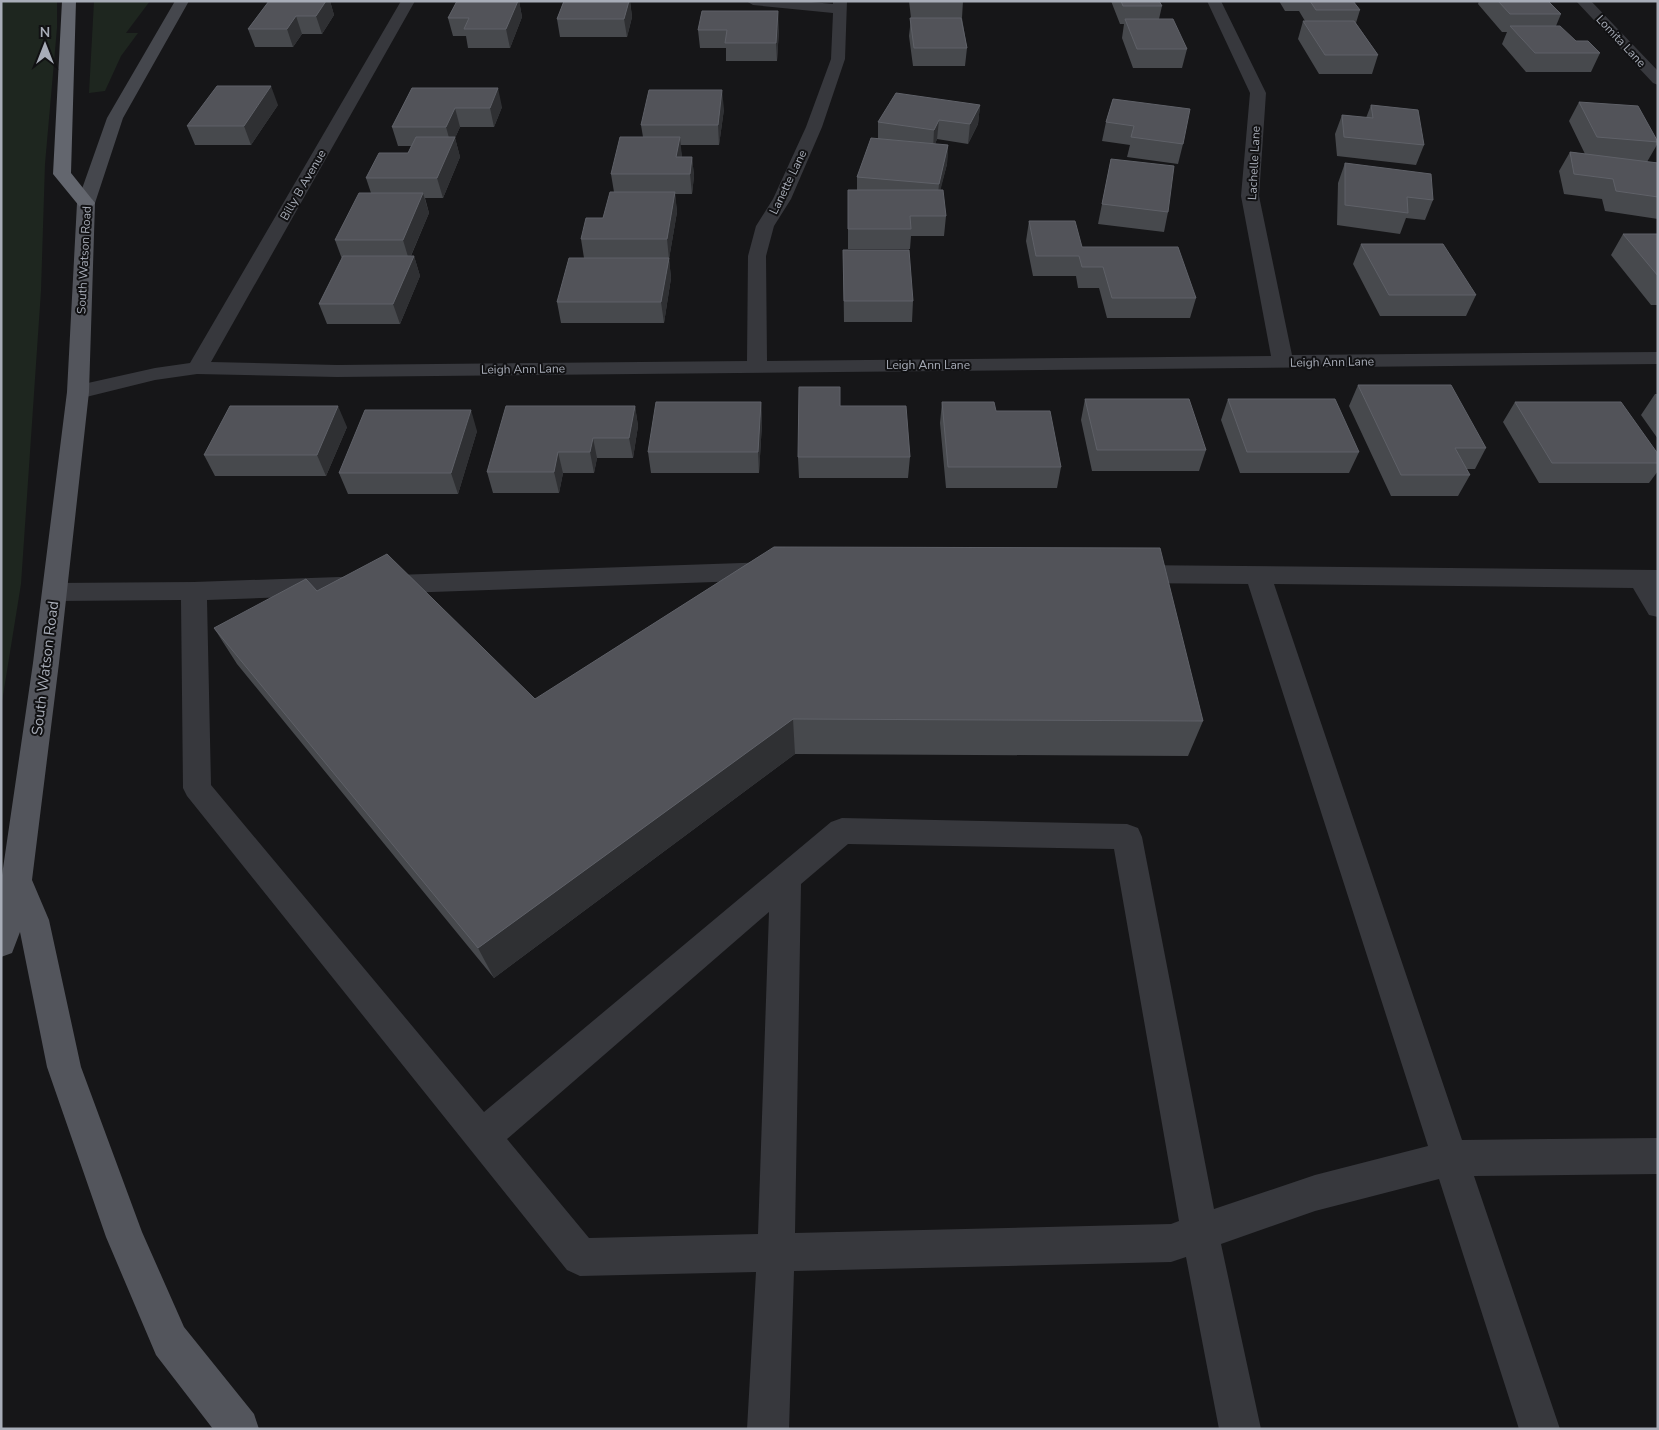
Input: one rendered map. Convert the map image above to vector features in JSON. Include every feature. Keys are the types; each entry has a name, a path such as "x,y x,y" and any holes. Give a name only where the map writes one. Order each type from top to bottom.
{"highway":[{"path":"69,1 62,174 86,203"}],"main road":[{"name":"South Watson Road","path":"1,943 17,880 78,392 86,203 115,118 182,1"},
{"path":"17,880 33,920 64,1067 125,1237 170,1341 239,1429"}],"street":[{"name":"Billy B Avenue","path":"197,368 408,1"},
{"path":"753,1 840,5"},
{"name":"Lachelle Lane","path":"1214,1 1258,93 1250,196 1283,362"},
{"name":"Lomita Lane","path":"1584,1 1658,80"},
{"name":"Lanette Lane","path":"757,367 757,256 766,226 782,199 814,127 838,59 840,5"},
{"name":"Leigh Ann Lane","path":"197,368 347,371 1658,358"},
{"path":"78,392 155,374 197,368"},
{"path":"54,592 194,590 799,570"},
{"path":"1108,574 1649,579 1658,608"},
{"path":"1258,575 1540,1429"},
{"path":"194,590 197,788 580,1257 1171,1243 1315,1193 1450,1158 1658,1156"},
{"path":"482,1137 842,831 1127,838 1200,1234 1240,1429"},
{"path":"768,1429 776,1253 786,879"}],"shaded area":[{"path":"1,1 57,1 57,28 45,164 41,291 21,584 1,708"},
{"path":"94,1 150,1 126,33 138,33 121,56 105,91 89,93"}],"building":[{"path":"269,1 326,1 316,16 296,16 287,29 248,29"},
{"path":"457,1 518,1 506,29 464,29 469,18 448,18"},
{"path":"564,1 629,1 624,19 557,19"},
{"path":"1121,1 1159,1 1162,6 1123,6"},
{"path":"1310,1 1353,1 1360,10 1316,10"},
{"path":"1498,1 1548,1 1561,14 1510,14"},
{"path":"702,11 778,11 776,43 725,43 727,30 698,30"},
{"path":"910,18 961,18 967,48 914,48"},
{"path":"1125,19 1173,19 1187,49 1137,49"},
{"path":"1303,21 1354,21 1378,55 1325,55"},
{"path":"1510,26 1560,26 1576,41 1588,41 1600,53 1535,53"},
{"path":"217,86 271,86 244,126 187,126"},
{"path":"412,88 498,88 490,108 455,108 446,127 392,127"},
{"path":"649,90 722,90 718,125 641,125"},
{"path":"896,93 980,105 970,124 939,120 934,130 878,122"},
{"path":"1113,99 1190,109 1183,144 1131,137 1134,126 1106,122"},
{"path":"1579,102 1638,106 1658,142 1597,137"},
{"path":"1371,105 1418,110 1424,145 1344,137 1342,115 1373,118"},
{"path":"416,137 455,137 437,178 366,178 379,153 408,153"},
{"path":"620,137 680,137 676,157 692,157 690,174 611,174"},
{"path":"871,138 948,145 939,184 857,177"},
{"path":"1570,152 1658,163 1658,197 1616,191 1613,179 1574,174"},
{"path":"1111,159 1174,166 1168,212 1102,204"},
{"path":"1345,163 1431,174 1433,200 1407,197 1408,213 1345,205"},
{"path":"848,190 943,190 946,216 910,216 911,229 848,229"},
{"path":"610,192 675,192 667,239 581,239 586,218 603,218"},
{"path":"359,193 423,193 403,240 335,240"},
{"path":"1029,221 1075,221 1082,247 1178,247 1196,298 1112,298 1103,267 1082,267 1079,256 1036,256"},
{"path":"1623,234 1658,234 1658,276"},
{"path":"1361,244 1443,244 1476,295 1389,295"},
{"path":"843,250 909,250 913,301 844,301"},
{"path":"343,256 414,256 393,304 319,304"},
{"path":"569,258 669,258 661,302 557,302"},
{"path":"1358,385 1451,385 1486,448 1455,448 1470,475 1401,475"},
{"path":"799,387 840,387 840,406 906,406 910,457 798,457"},
{"path":"1085,399 1189,399 1206,450 1097,450"},
{"path":"1228,399 1335,399 1359,452 1247,452"},
{"path":"656,402 761,402 758,452 648,452"},
{"path":"942,402 994,402 996,411 1050,411 1061,467 948,467"},
{"path":"1515,402 1621,402 1658,454 1658,463 1552,463"},
{"path":"230,406 338,406 317,455 204,455"},
{"path":"506,406 635,406 629,438 593,438 590,452 558,452 554,472 487,472"},
{"path":"365,410 471,410 451,473 339,473"},
{"path":"774,547 1160,548 1203,721 793,719 478,948 214,628 306,579 317,591 387,554 535,699"}]}
